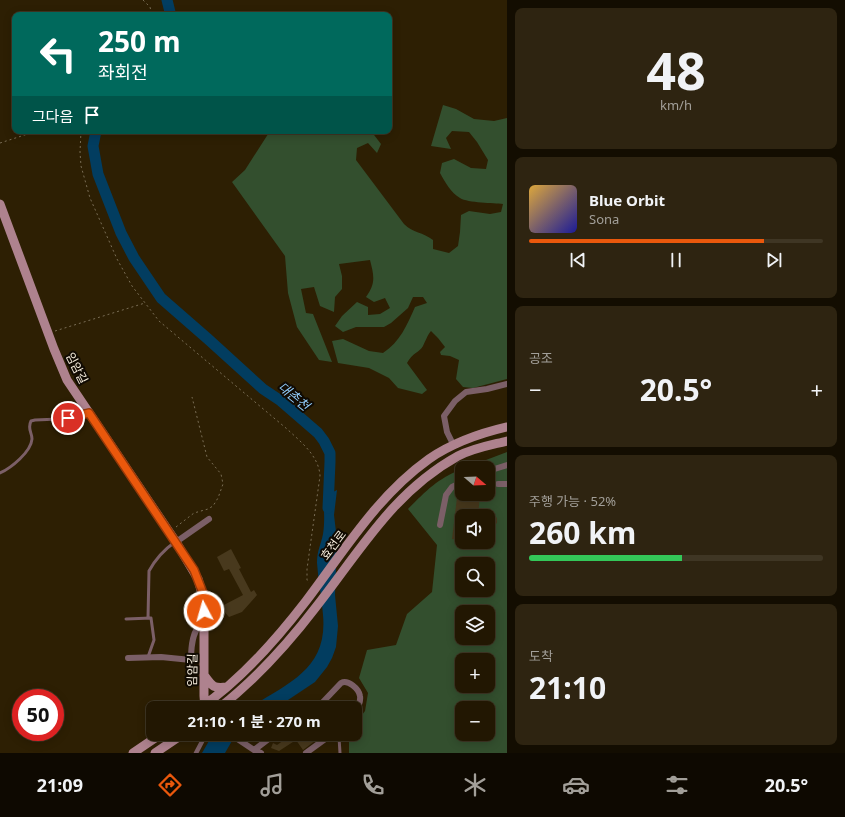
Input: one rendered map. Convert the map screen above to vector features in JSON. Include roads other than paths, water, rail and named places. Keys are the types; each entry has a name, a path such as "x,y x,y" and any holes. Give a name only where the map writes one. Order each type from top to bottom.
{"main road":[{"name":"임암길","path":"0,204 67,380 176,542 198,579 204,601 203,701"},
{"name":"효천로","path":"210,701 249,668 315,589 346,546 378,506 405,479 430,459 454,446 475,436 507,427"},
{"name":"효천로","path":"227,701 258,674 315,608 375,527 415,486 458,456 486,446 507,441"},
{"path":"204,675 210,684 216,688 228,687"},
{"path":"133,753 151,741"},
{"path":"156,753 173,741"}],"street":[{"path":"454,446 446,432 444,416 454,401 466,392 507,384"},
{"path":"495,469 507,466"},
{"path":"498,484 507,484"},
{"path":"440,525 446,495 455,486"},
{"path":"176,542 209,520"},
{"path":"128,658 161,657 191,660 192,642 201,623 204,621"},
{"path":"323,701 344,681 348,682 359,692 360,701"},
{"path":"196,753 202,741"},
{"path":"240,741 261,753"},
{"path":"254,750 266,741"},
{"path":"306,753 322,741"}],"lane":[{"path":"0,473 23,456 29,448 32,438 29,428 31,421 68,418 89,413"},
{"path":"148,618 149,571 168,547 176,542"},
{"path":"126,619 151,618 154,640 148,658"},
{"path":"339,741 340,753"}],"water":[{"path":"337,490 334,515 337,540 335,595 338,626 336,647 327,667 315,682 286,701 261,701 291,682 312,662 319,649 323,633 323,615 317,563 324,529 323,497"},
{"path":"209,741 232,741 225,753 202,753"}],"waterway":[{"name":"대촌천","path":"167,0 170,12"},
{"name":"대촌천","path":"95,134 93,146 98,174 121,233 134,258 161,298 263,389 281,401 318,433 330,453 328,508"}]}
